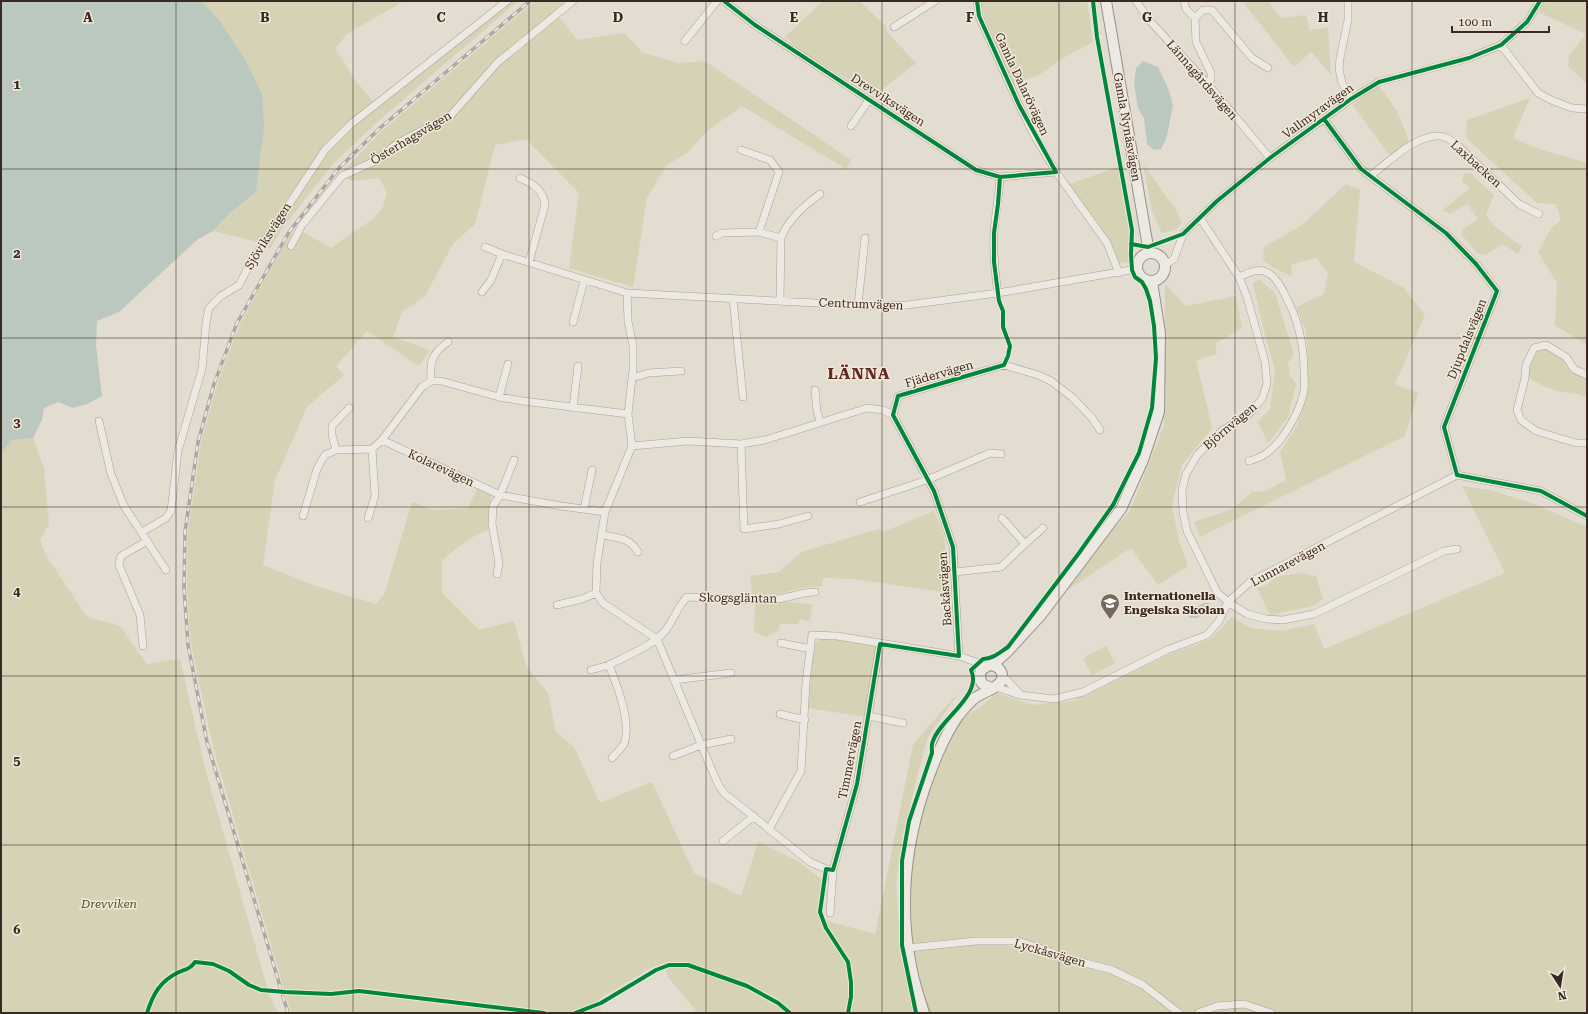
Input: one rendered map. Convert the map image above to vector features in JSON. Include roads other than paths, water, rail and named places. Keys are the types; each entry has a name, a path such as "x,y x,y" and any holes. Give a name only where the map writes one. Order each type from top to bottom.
{"street":[{"name":"Sjöviksvägen","path":"142,532 166,518 171,511 178,451 202,369 206,323 209,308 221,296 238,285 255,255 326,150 351,124 507,1"},
{"name":"Österhagsvägen","path":"291,246 302,225 342,176 375,161 398,143 451,115 498,62 573,1"},
{"path":"685,41 717,1"},
{"name":"Drevviksvägen","path":"724,1 755,25 976,170 1000,177 1056,172"},
{"path":"894,27 935,1"},
{"name":"Gamla Dalarövägen","path":"977,1 980,16 1019,105 1056,172 1107,243 1119,273"},
{"name":"Gamla Nynäsvägen","path":"1106,1 1148,253"},
{"name":"Lännagårdsvägen","path":"1136,1 1150,21 1207,84 1270,158"},
{"path":"1184,1 1186,9 1195,18 1196,42 1211,73 1211,80 1207,84"},
{"path":"1348,1 1348,20 1339,69 1342,83 1351,99"},
{"name":"Vallmyravägen","path":"1165,265 1174,259 1183,234 1217,201 1270,158 1351,99 1379,82 1469,58 1501,45 1527,22 1540,1"},
{"path":"1195,18 1203,10 1212,10 1252,58 1268,68"},
{"path":"1501,45 1538,93 1572,108 1587,109"},
{"path":"851,126 869,100"},
{"name":"Djupdalsvägen","path":"1324,119 1361,169 1446,233 1476,264 1497,291 1444,427 1457,475"},
{"name":"Laxbacken","path":"1370,176 1410,146 1426,137 1441,136 1454,142 1519,204 1539,214"},
{"path":"741,150 770,160 779,172 759,232"},
{"path":"998,293 994,262 994,233 1000,177"},
{"path":"520,178 533,183 544,197 545,205 529,262"},
{"path":"780,300 781,238 786,227 807,204 820,194"},
{"name":"Björnvägen","path":"1200,218 1239,277 1247,297 1265,362 1267,384 1262,399 1250,413 1223,430 1198,454 1186,474 1182,490 1183,512 1187,531 1217,592 1228,602 1247,614 1266,619 1283,620 1314,614 1444,551 1457,549"},
{"path":"716,236 722,233 759,232 781,238"},
{"path":"858,305 865,238"},
{"name":"Centrumvägen","path":"485,247 502,254 627,293 873,306 907,306 998,293 1136,269"},
{"path":"1148,253 1158,254 1165,265 1164,274 1152,282 1142,278 1136,269 1139,258 1148,253"},
{"path":"482,292 491,280 502,254"},
{"path":"1239,277 1255,270 1266,272 1274,277 1295,314 1301,333 1304,360 1304,390 1297,412 1289,429 1273,448 1261,458 1249,461"},
{"path":"573,322 584,280"},
{"path":"974,699 981,670 1007,652 1041,615 1121,509 1143,460 1159,412 1160,333 1152,282"},
{"path":"627,293 628,321 633,346 632,378 628,414 632,446 605,512 597,563 596,593 603,602 657,639 701,745 719,786 724,793 810,862 828,871"},
{"path":"733,299 743,397"},
{"path":"431,381 430,364 439,348 448,342"},
{"path":"1587,375 1574,369 1566,357 1546,345 1534,348 1526,365 1517,410 1521,420 1536,431 1576,443 1587,443"},
{"path":"499,397 508,364"},
{"name":"Fjädervägen","path":"893,415 898,396 1004,365 1038,375 1051,381 1073,398 1092,418 1100,430"},
{"path":"574,408 578,366"},
{"path":"632,378 649,374 681,371"},
{"path":"303,516 317,469 325,455 336,450 372,449 382,440 422,387 431,381 441,381 499,397 628,414"},
{"path":"815,390 817,411 820,421"},
{"path":"336,450 332,435 332,426 349,408"},
{"path":"632,446 688,441 741,444 765,440 820,421 867,408 883,410 893,415"},
{"name":"Backåsvägen","path":"893,415 934,491 953,547 959,656"},
{"path":"99,421 111,474 124,506 142,532 146,542 166,570"},
{"name":"Kolarevägen","path":"382,440 500,495 605,512"},
{"path":"741,444 744,529 779,524 808,516"},
{"path":"368,518 375,496 372,449"},
{"path":"860,502 927,480 990,453 1001,454"},
{"path":"497,574 499,563 492,524 493,506 500,495 514,460"},
{"path":"584,509 592,470"},
{"path":"1457,475 1541,491 1587,516"},
{"name":"Lunnarevägen","path":"994,687 1020,695 1054,699 1083,692 1167,650 1207,635 1219,622 1228,602 1250,582 1457,475"},
{"path":"1002,518 1025,544"},
{"name":"Backåsvägen","path":"955,572 1001,567 1043,528"},
{"path":"602,535 627,540 634,544 638,552"},
{"path":"143,646 140,615 119,565 121,556 146,542"},
{"name":"Skogsgläntan","path":"657,639 666,631 681,603 688,597 774,599 790,597 804,592 815,592"},
{"path":"557,605 582,599 596,593"},
{"path":"769,828 801,771 806,682 812,635 837,636 959,656 988,665 995,665 1020,695"},
{"path":"591,670 609,665 657,639"},
{"path":"924,1013 911,968 904,896 911,836 920,801 944,740 960,714 974,699 994,687 1002,680 1002,674 1018,641"},
{"path":"781,644 811,649"},
{"name":"Timmervägen","path":"830,913 828,871 857,784 880,644"},
{"path":"970,660 984,685 994,687"},
{"path":"609,665 623,703 626,731 624,744 612,758"},
{"path":"674,680 731,673"},
{"path":"780,714 805,720"},
{"name":"Timmervägen","path":"868,716 903,723"},
{"path":"674,756 701,745 731,739"},
{"path":"723,841 754,816"},
{"name":"Lyckåsvägen","path":"908,948 976,941 1018,941 1059,956 1112,970 1143,985 1180,1013"},
{"path":"1198,1013 1217,1006 1244,1004 1271,1013"}],"waterway":[{"path":"927,1002 931,1013"}],"railway":[{"path":"288,1013 207,742 188,645 184,588 185,532 198,442 214,384 237,323 289,232 339,168 380,128 530,1"}],"place":[{"name":"Internationella Engelska Skolan","path":"1110,620"}],"district":[{"name":"LÄNNA","path":"859,373"}],"park label":[{"name":"Drevviken","path":"109,904"}]}
